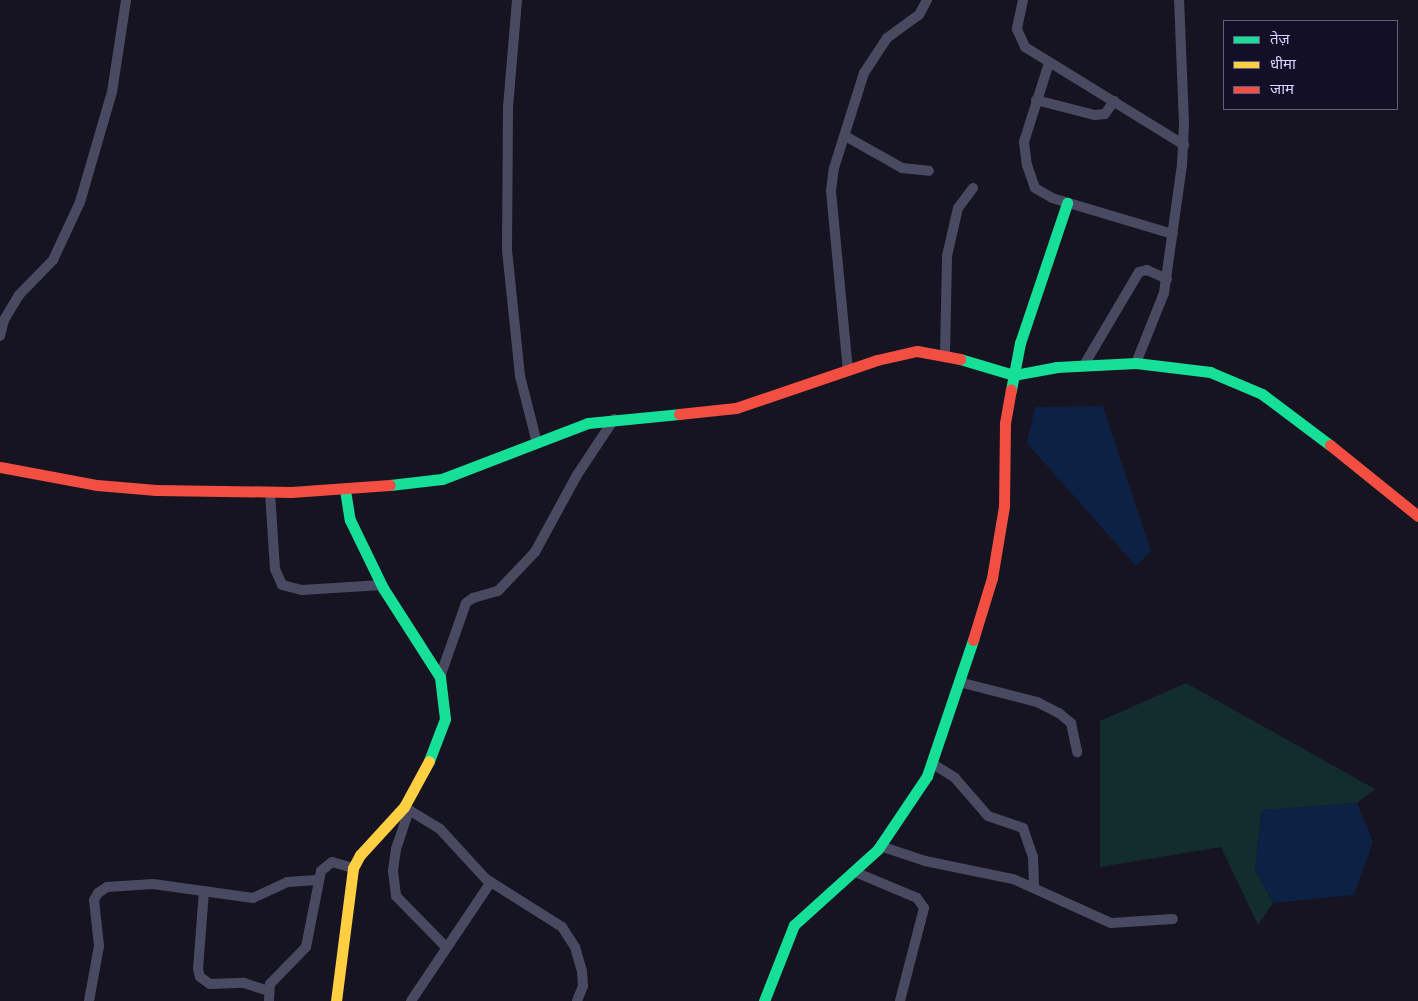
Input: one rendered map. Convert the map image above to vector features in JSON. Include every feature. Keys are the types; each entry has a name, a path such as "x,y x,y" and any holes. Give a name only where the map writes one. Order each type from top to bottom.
{"street":[{"path":"0,336 4,320 19,295 53,260 80,202 112,92 126,0"},
{"path":"517,0 508,107 507,250 520,376 536,443"},
{"path":"848,371 831,191 834,168 847,137 864,73 888,38 919,14 927,0"},
{"path":"1023,0 1017,29 1025,47 1184,145"},
{"path":"1136,363 1160,306 1167,279 1184,145 1179,0"},
{"path":"1049,63 1024,142 1030,178 1042,195 1173,234"},
{"path":"1036,100 1095,115 1105,114 1114,101"},
{"path":"847,137 902,168 929,170"},
{"path":"945,354 947,256 958,208 973,188"},
{"path":"764,1001 794,925 855,872 880,846 933,764 989,594 1000,534 1005,491 1005,423 1014,375 1025,324 1068,203"},
{"path":"1084,365 1139,272 1147,270 1167,279"},
{"path":"0,467 97,485 270,492 345,490 442,479 581,426 614,419 736,408 848,371 918,351 945,354 1014,375 1084,365 1136,363 1210,372 1262,394 1296,418 1418,516"},
{"path":"440,677 466,603 498,591 535,552 577,476 614,419"},
{"path":"345,490 350,520 382,585 425,646 440,677 445,709 442,737 406,808 396,849 393,886 396,896 410,914 446,947"},
{"path":"270,492 275,569 282,585 302,590 382,585"},
{"path":"959,682 1037,702 1059,712 1071,723 1078,752"},
{"path":"933,764 955,778 988,816 1023,828 1033,857 1034,887"},
{"path":"336,1001 353,868 360,855 406,808"},
{"path":"406,808 440,829 490,882 554,920 569,937 583,978 577,1001"},
{"path":"880,846 925,861 1013,879 1111,923 1173,919"},
{"path":"204,890 198,969 200,977 210,984 244,983 268,996 279,972 306,948 317,880 325,866 332,862 353,868"},
{"path":"855,872 917,898 924,908 900,1001"},
{"path":"89,1001 99,946 94,900 98,892 107,887 136,884 204,890 253,898 287,882 317,880"},
{"path":"411,1001 490,882"}],"green space":[{"path":"1186,683 1375,789 1357,803 1262,810 1255,869 1273,903 1258,925 1221,847 1100,867 1100,721"}],"water":[{"path":"1103,406 1151,551 1136,566 1027,443 1035,407"},
{"path":"1357,803 1373,842 1354,895 1273,903 1255,869 1262,810"}],"traffic: fast":[{"path":"1011,390 1020,343 1067,203"},
{"path":"960,359 1014,375 1057,367 1136,363 1210,372 1262,394 1330,445"},
{"path":"390,485 442,479 588,423 679,414"},
{"path":"345,490 350,520 383,588 440,677 445,719 429,761"},
{"path":"764,1001 794,925 878,849 927,776 973,640"}],"traffic: slow":[{"path":"336,1001 353,868 360,855 404,807 429,761"}],"traffic: jam":[{"path":"679,414 736,408 877,360 917,351 960,359"},
{"path":"973,640 992,578 1004,506 1005,423 1011,390"},
{"path":"1330,445 1418,516"},
{"path":"0,467 97,485 156,490 291,492 390,485"}]}
